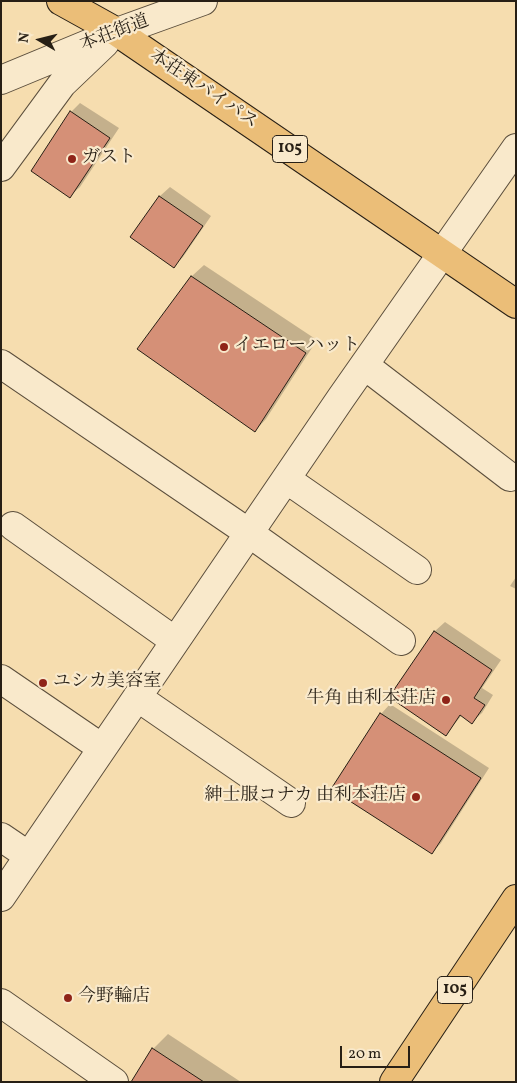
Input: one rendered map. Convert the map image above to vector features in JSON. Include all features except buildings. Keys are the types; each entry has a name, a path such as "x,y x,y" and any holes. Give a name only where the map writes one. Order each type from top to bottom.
{"highway":[{"name":"本荘東バイパス","path":"75,5 442,252 516,304"},
{"name":"105","path":"394,1082 516,899"}],"street":[{"name":"本荘街道","path":"1,80 117,32 203,1"},
{"path":"1,168 62,84 117,32"},
{"path":"1,897 249,532 516,148"},
{"path":"1,364 249,532 401,641"},
{"path":"364,365 510,478"},
{"path":"286,479 417,570"},
{"path":"13,526 175,641"},
{"path":"1,679 102,748"},
{"path":"137,698 291,803"},
{"path":"1,837 29,856"},
{"path":"1,1003 114,1082"}],"place":[{"name":"ガスト","path":"72,159"},
{"name":"イエローハット","path":"224,347"},
{"name":"ユシカ美容室","path":"43,683"},
{"name":"牛角 由利本荘店","path":"446,700"},
{"name":"紳士服コナカ 由利本荘店","path":"416,797"},
{"name":"今野輪店","path":"68,998"}]}
